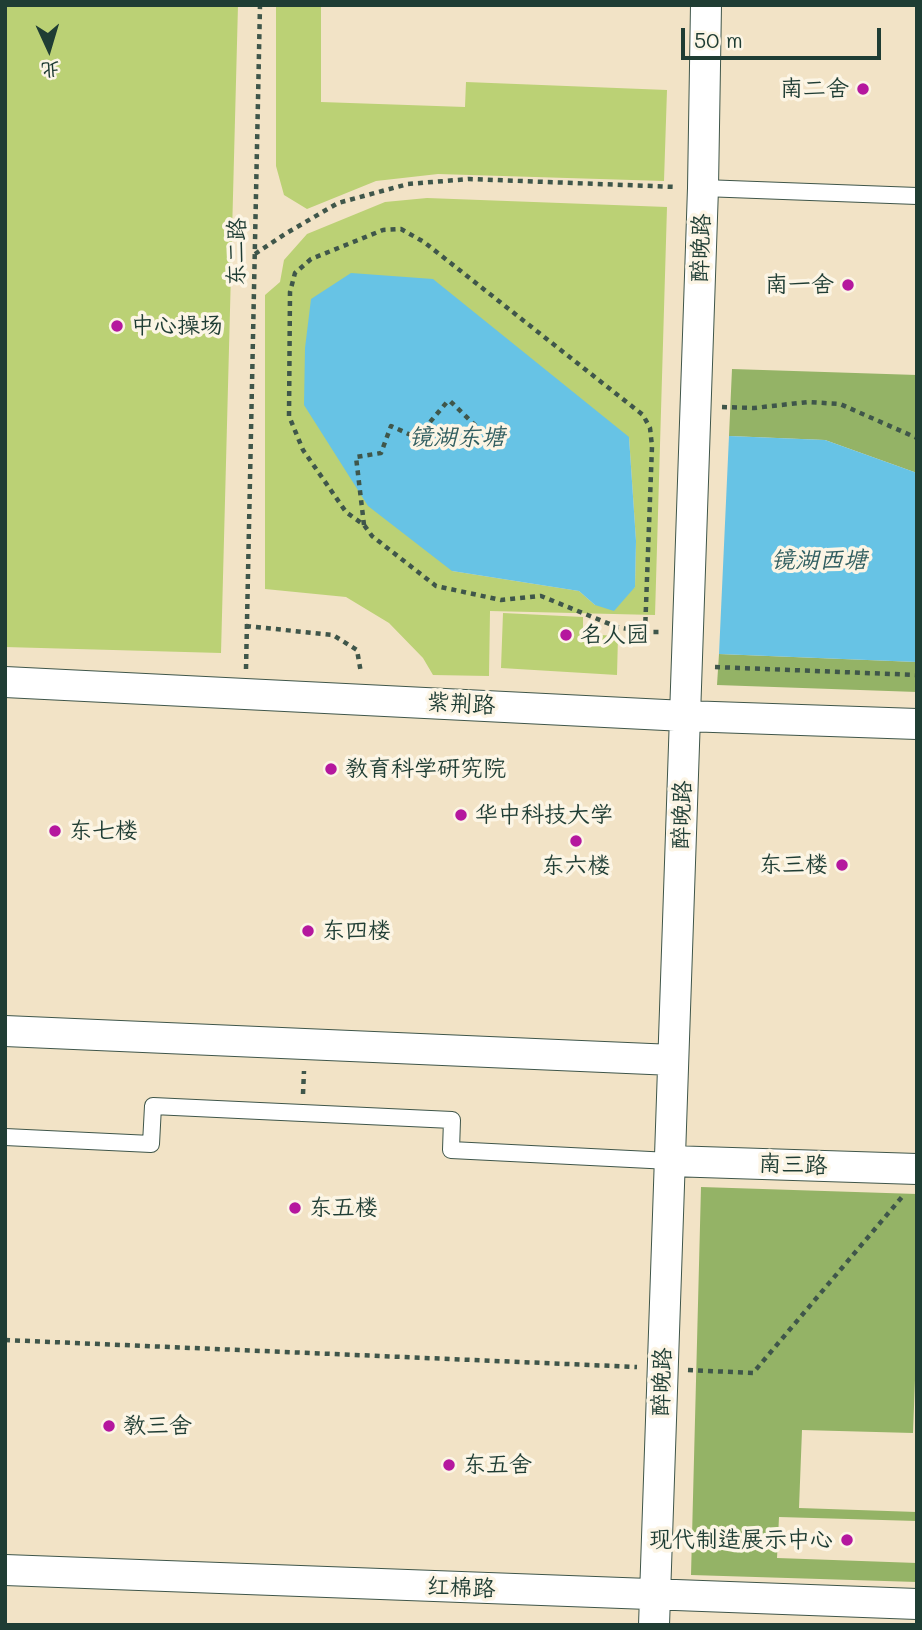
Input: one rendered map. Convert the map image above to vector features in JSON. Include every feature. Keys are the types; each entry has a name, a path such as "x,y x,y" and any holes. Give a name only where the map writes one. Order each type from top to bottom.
{"street":[{"name":"醉晚路","path":"654,1625 703,188 706,5"},
{"name":"紫荆路","path":"5,682 685,716 917,724"},
{"path":"5,1031 673,1060"},
{"name":"南三路","path":"670,1161 912,1169"},
{"name":"红棉路","path":"5,1570 917,1604"}],"lane":[{"path":"703,188 917,196"},
{"path":"5,1137 151,1144 153,1106 452,1120 451,1150 670,1161"}],"path":[{"name":"东二路","path":"245,694 260,5"},
{"path":"254,255 338,203 408,184 469,179 703,188"},
{"path":"364,525 346,512 303,450 289,416 290,292 295,273 311,259 383,230 401,229 424,242 643,415 650,428 652,446 645,632 617,627 541,596 501,600 436,586 372,536 364,525 356,457 380,453 391,426 413,436 419,435 450,401 478,428"},
{"path":"754,408 808,402 840,404 917,438"},
{"path":"246,626 333,635 356,650 362,671 359,699"},
{"path":"741,668 917,674"},
{"path":"303,1113 305,1043"},
{"path":"5,1340 753,1373 905,1193 912,1169"}],"green space":[{"name":"中心操场","path":"5,5 238,5 221,653 5,647"},
{"path":"276,5 321,5 321,102 465,107 466,82 667,90 664,181 438,174 376,181 307,209 284,195 276,166"},
{"path":"427,198 667,207 655,615 490,611 489,676 433,675 423,658 389,623 346,597 265,589 265,295 280,282 284,260 307,234 385,202","holes":["629,437 636,541 635,587 595,605 579,591 452,571"]},
{"path":"732,369 917,375 917,473 825,440 729,436"},
{"path":"503,613 583,617 583,634 618,636 617,675 501,668"},
{"path":"719,654 917,662 917,692 717,685"},
{"path":"701,1187 917,1194 917,1327 913,1433 802,1430 799,1508 917,1512 917,1521 779,1517 777,1558 917,1563 917,1582 691,1575"}],"water":[{"name":"镜湖东塘","path":"351,273 433,279 629,437 636,541 635,587 614,611 595,605 579,591 452,571 368,506 304,405 305,348 311,299"},
{"name":"镜湖西塘","path":"729,436 825,440 917,473 917,662 719,654"}],"place":[{"name":"南二舍","path":"863,89"},
{"name":"南一舍","path":"848,285"},
{"name":"中心操场","path":"117,326"},
{"name":"名人园","path":"566,635"},
{"name":"教育科学研究院","path":"331,769"},
{"name":"华中科技大学","path":"461,815"},
{"name":"东七楼","path":"55,831"},
{"name":"东六楼","path":"576,841"},
{"name":"东三楼","path":"842,865"},
{"name":"东四楼","path":"308,931"},
{"name":"东五楼","path":"295,1208"},
{"name":"教三舍","path":"109,1426"},
{"name":"东五舍","path":"449,1465"},
{"name":"现代制造展示中心","path":"847,1540"}]}
